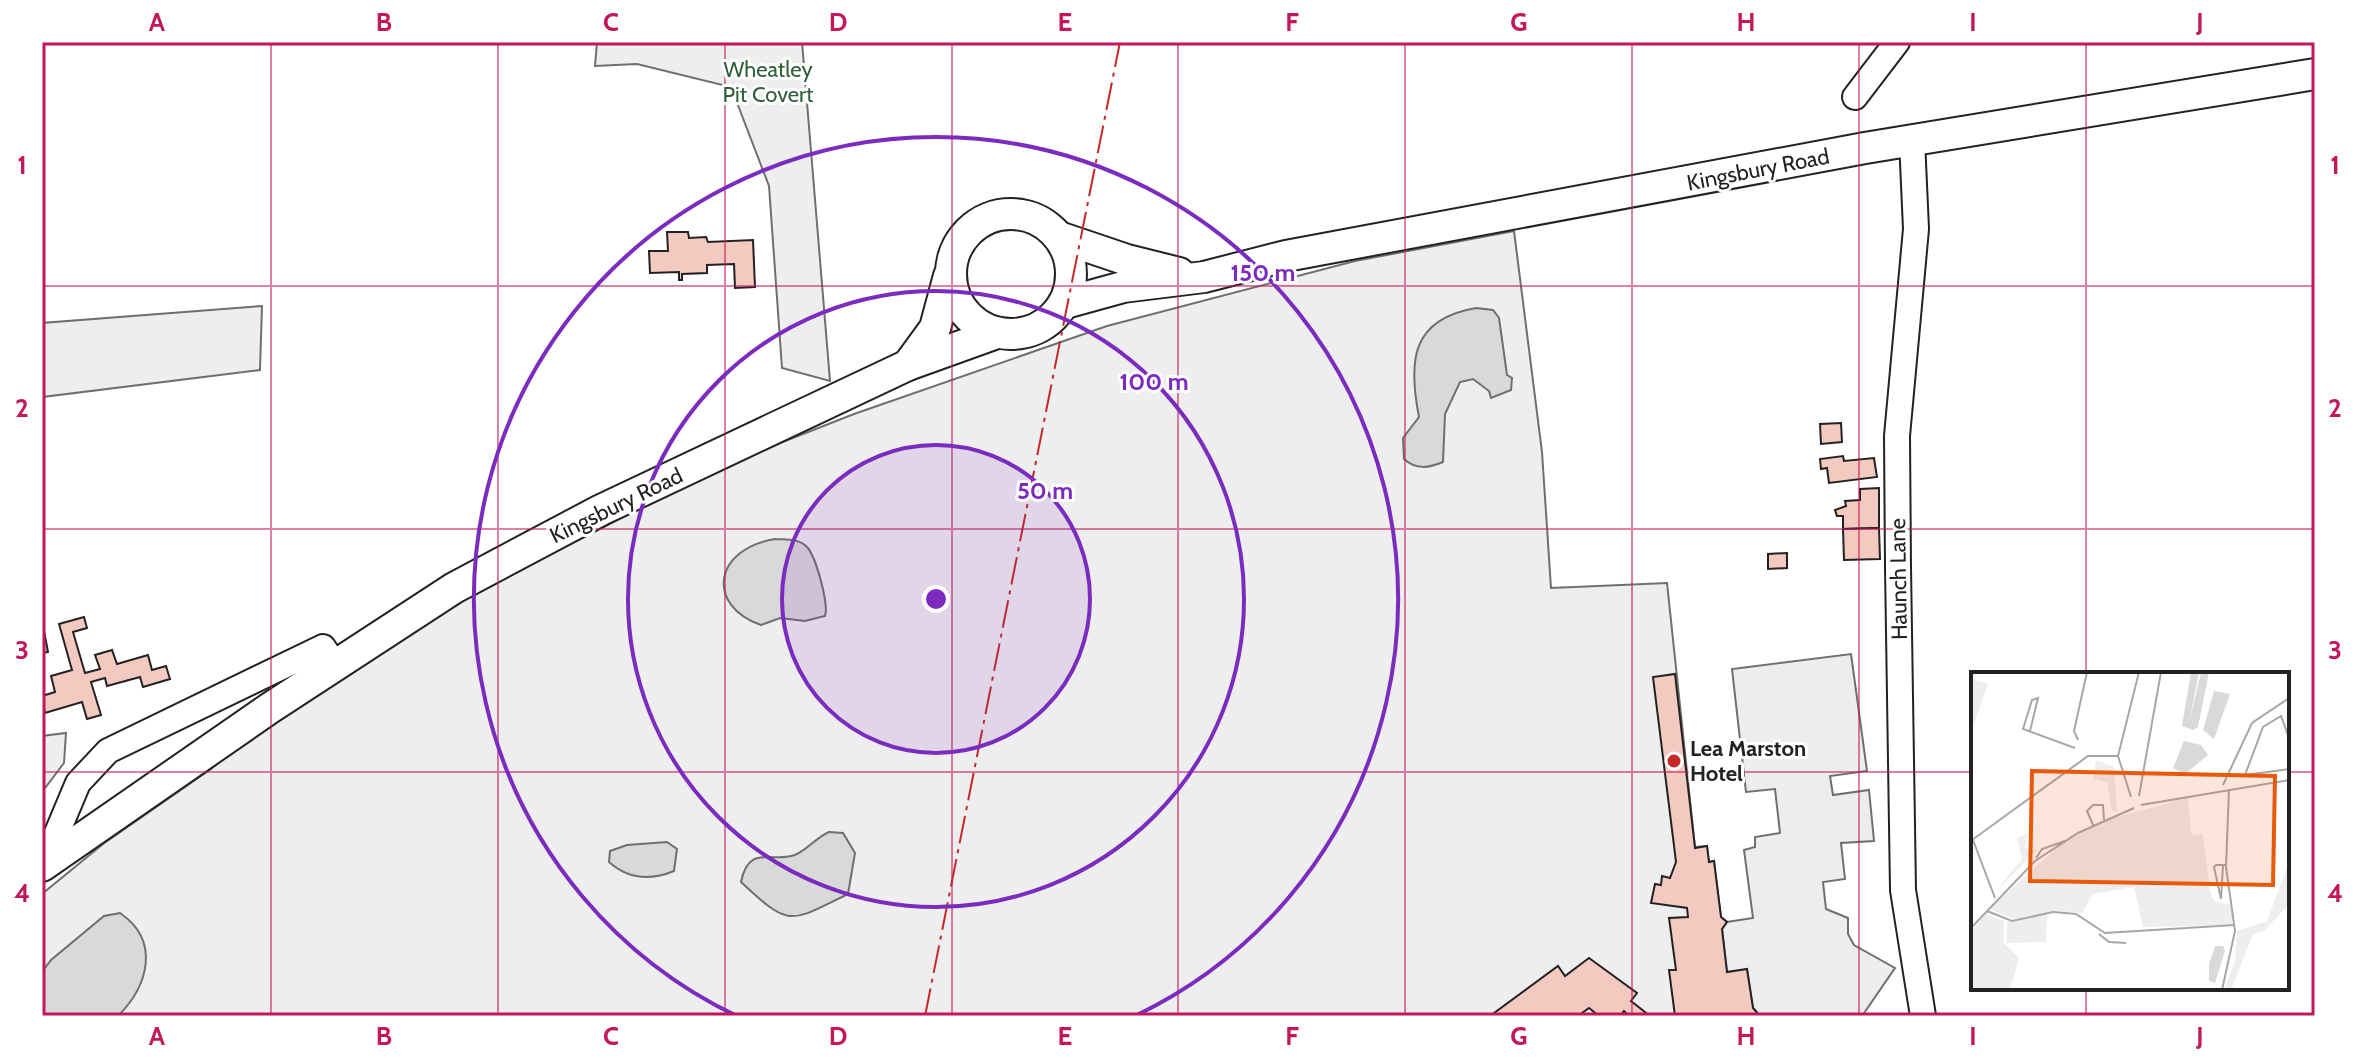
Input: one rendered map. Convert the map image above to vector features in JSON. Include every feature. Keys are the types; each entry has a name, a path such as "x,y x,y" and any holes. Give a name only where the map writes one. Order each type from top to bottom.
{"main road":[{"name":"Kingsbury Road","path":"43,865 335,665 454,588 601,510 908,365 997,333 1031,332 1050,321 1065,303 1123,287 1204,277 1286,256 1912,140 2315,74"},
{"name":"Kingsbury Road","path":"908,365 935,328 954,252 966,233 982,220 1002,214 1022,215 1041,222 1059,237 1127,260 1204,277"},
{"path":"1059,237 1069,257 1071,280 1065,303"},
{"path":"949,276 954,297 967,317 997,333"}],"street":[{"path":"1855,97 1897,42"},
{"name":"Haunch Lane","path":"1912,140 1916,229 1897,436 1898,567 1903,890 1923,1016"},
{"name":"Kingsbury Road","path":"43,865 78,783 108,751 323,647 335,665"}],"green space":[{"name":"Wheatley Pit Covert","path":"597,42 802,42 830,381 782,368 769,186 731,87 637,64 595,66"},
{"path":"1514,231 1542,452 1551,588 1667,583 1695,847 1707,846 1709,862 1714,861 1721,917 1727,922 1722,929 1728,972 1747,969 1760,1016 42,1016 42,894 103,844 211,769 283,709 469,596 729,463 854,414 1107,326 1355,261"},
{"path":"262,306 260,370 42,397 42,323"},
{"path":"66,733 64,763 42,792 42,736"}],"shaded area":[{"path":"1476,308 1493,310 1499,318 1507,375 1512,378 1511,390 1491,398 1489,391 1473,379 1460,382 1445,414 1443,462 1428,467 1413,465 1404,459 1403,438 1419,417 1414,378 1419,346 1426,333 1438,322"},
{"path":"775,539 800,542 811,552 823,592 825,616 805,621 780,618 761,625 743,616 731,605 725,592 724,578 729,565 739,554"},
{"path":"1851,654 1867,771 1830,776 1833,795 1869,790 1874,841 1841,843 1845,879 1823,882 1826,909 1848,918 1848,934 1854,945 1895,968 1862,1016 1760,1016 1753,1008 1747,970 1727,972 1722,929 1727,922 1753,918 1744,850 1755,847 1755,837 1780,833 1775,789 1746,792 1732,669"},
{"path":"829,832 843,833 855,853 848,894 814,911 792,916 771,908 741,882 750,862 756,858 797,854"},
{"path":"667,842 677,849 674,871 640,877 624,872 609,862 610,851 627,845"},
{"path":"120,913 133,924 145,950 143,978 128,1004 118,1016 42,1016 42,972 51,960 104,916"}],"building":[{"path":"667,232 688,232 689,238 706,237 708,242 753,240 755,287 735,288 734,264 707,265 707,273 682,274 682,280 679,280 679,272 650,273 649,251 668,251"},
{"path":"1841,423 1842,442 1821,444 1820,424"},
{"path":"1843,456 1844,461 1874,458 1877,477 1829,483 1827,468 1821,469 1820,459"},
{"path":"1879,488 1879,528 1843,529 1843,516 1837,516 1835,510 1846,506 1845,501 1860,500 1860,489"},
{"path":"1879,528 1880,559 1844,560 1843,529"},
{"path":"1787,553 1787,568 1768,569 1768,554"},
{"path":"84,617 87,628 73,632 85,673 100,669 95,655 112,650 117,664 148,655 152,670 166,666 170,679 143,687 140,677 107,686 105,678 91,682 101,715 87,719 82,702 45,713 42,696 55,692 51,676 72,670 59,624"},
{"path":"42,632 48,652 42,653"},
{"name":"Lea Marston Hotel","path":"1675,674 1695,848 1707,846 1709,862 1714,861 1721,917 1727,922 1722,929 1727,972 1747,969 1753,1008 1760,1016 1675,1016 1669,970 1676,970 1669,918 1688,917 1687,908 1651,903 1655,884 1661,885 1662,876 1670,878 1676,862 1653,677"},
{"path":"1589,958 1637,993 1631,1001 1650,1016 1629,1016 1624,1011 1620,1016 1599,1016 1589,1008 1578,1016 1490,1016 1558,966 1565,976"}],"power":[{"path":"925,1016 1120,42"}],"place":[{"name":"Lea Marston Hotel","path":"1674,761"}]}
